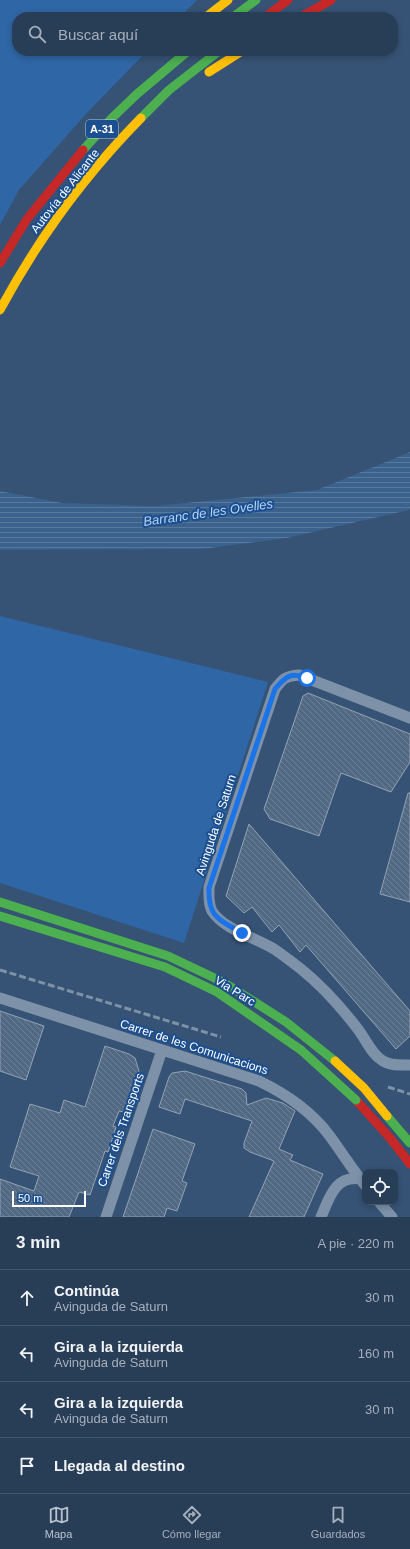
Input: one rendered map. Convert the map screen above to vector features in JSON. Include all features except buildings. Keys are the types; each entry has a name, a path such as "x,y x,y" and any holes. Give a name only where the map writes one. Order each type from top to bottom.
{"main road":[{"path":"212,12 228,0"},
{"path":"240,12 256,0"},
{"path":"272,12 288,0"},
{"path":"310,12 331,0"},
{"name":"Autovía de Alicante","path":"0,263 27,219 78,156 112,118 137,94 182,56"},
{"name":"Autovía de Alicante","path":"0,310 25,265 53,224 89,176 129,131 170,90 213,56"},
{"path":"202,78 235,56"},
{"path":"170,90 192,85"},
{"path":"27,219 42,188 79,142 114,103"},
{"name":"Via Parc","path":"0,902 168,956 222,982 279,1018 335,1061 364,1088 410,1143"},
{"name":"Via Parc","path":"0,916 164,967 217,992 301,1050 356,1100 390,1138 410,1164"}],"street":[{"name":"Avinguda de Saturn","path":"410,718 299,675 288,676 282,680 275,689 209,888 209,902 211,910 217,918 273,949 300,968 328,993 358,1029 374,1054 384,1062 396,1065 410,1065"},
{"name":"Carrer de les Comunicacions","path":"0,998 259,1081 277,1090 299,1105 328,1134 362,1182"},
{"name":"Carrer dels Transports","path":"106,1217 162,1050"},
{"path":"321,1217 332,1192 337,1186 347,1179 362,1182"},
{"path":"382,1205 392,1217"}],"shaded area":[{"path":"0,0 197,0 185,12 12,12 12,56 142,56 85,115 19,190 0,225"},
{"path":"0,616 268,682 184,943 0,883"}],"water":[{"name":"Barranc de les Ovelles","path":"410,452 409,510 287,538 202,549 0,550 0,491 62,503 155,506 317,490"}],"railway":[{"path":"0,970 221,1037"},
{"path":"388,1087 410,1094"}],"traffic: fast":[{"path":"240,12 256,0"},
{"path":"83,150 112,118 137,94 182,56"},
{"path":"141,118 169,90 213,56"},
{"path":"0,902 168,956 223,982 286,1022 335,1061"},
{"path":"0,916 165,967 217,992 301,1050"},
{"path":"301,1050 356,1100"},
{"path":"387,1116 410,1143"}],"traffic: slow":[{"path":"212,12 228,0"},
{"path":"209,72 234,56"},
{"path":"0,310 30,258 64,209 101,162 141,118"},
{"path":"335,1061 364,1088 387,1116"}],"traffic: jam":[{"path":"272,12 288,0"},
{"path":"310,12 331,0"},
{"path":"0,263 27,219 83,150"},
{"path":"356,1100 390,1138 410,1164"}],"route":[{"path":"242,933 217,918 211,910 209,902 209,888 275,689 282,680 288,676 299,675 307,678"}]}
